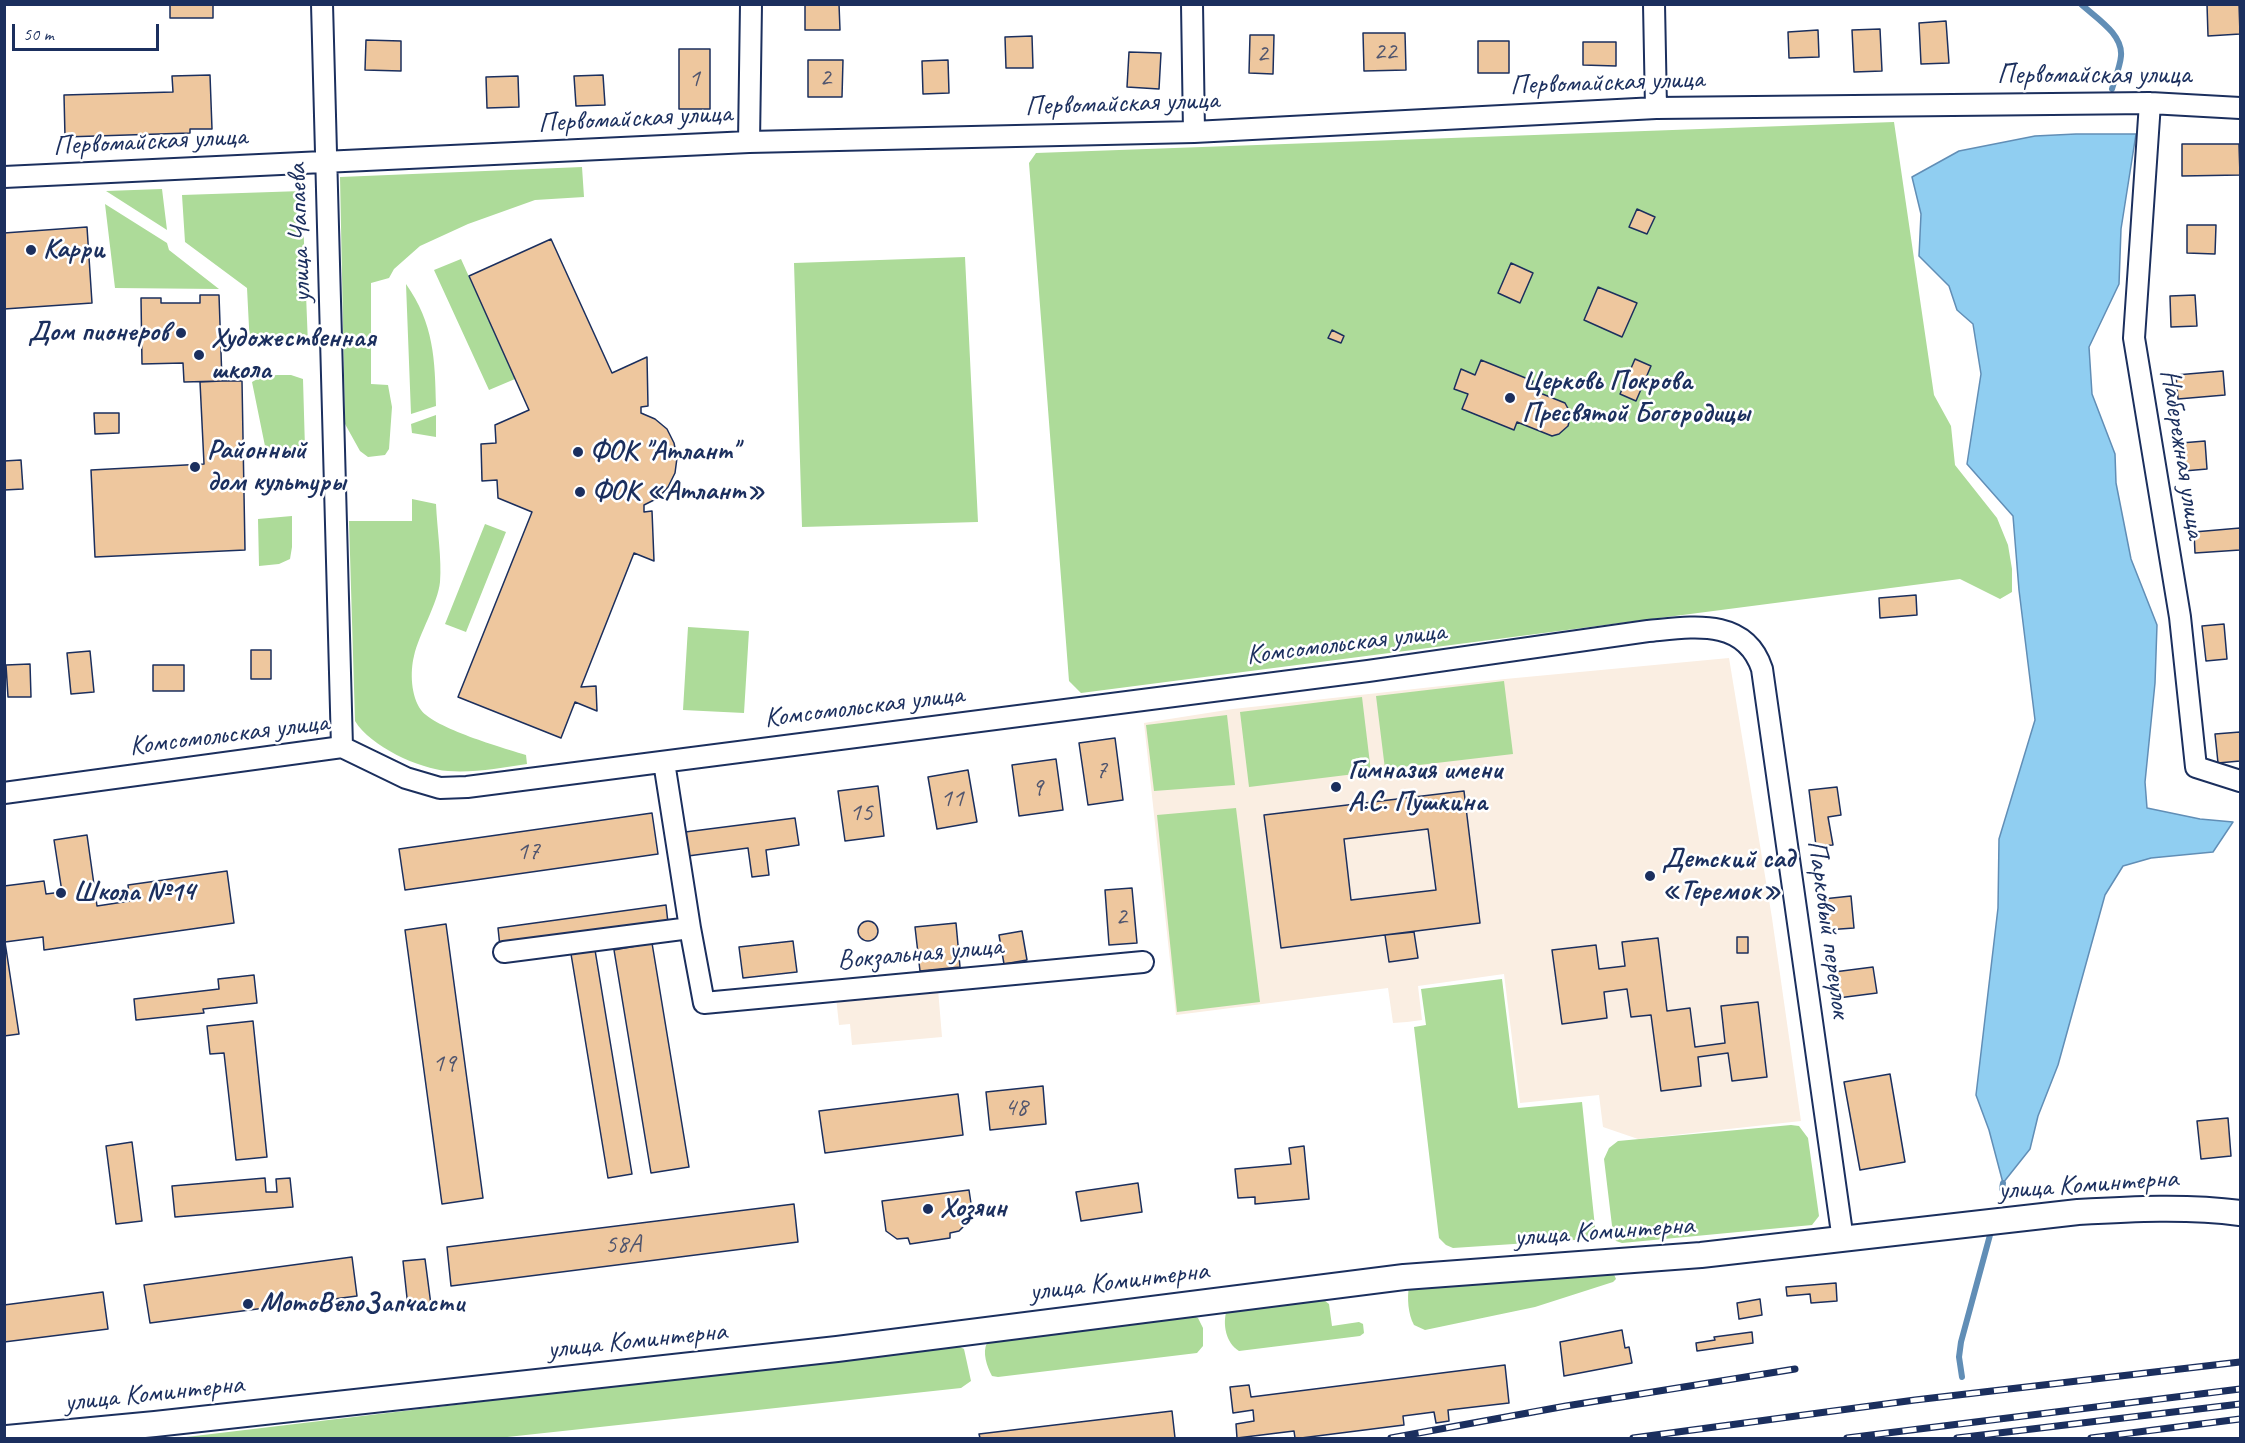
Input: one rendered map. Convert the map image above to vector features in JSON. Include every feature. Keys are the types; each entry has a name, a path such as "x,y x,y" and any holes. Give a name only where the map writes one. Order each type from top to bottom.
{"street":[{"name":"улица Чапаева","path":"322,4 342,747"},
{"path":"749,142 751,4"},
{"path":"1192,4 1194,132"},
{"path":"1654,4 1656,108"},
{"name":"Первомайская улица","path":"4,177 749,142 1194,132 1656,108 2150,103 2241,108"},
{"name":"Набережная улица","path":"2150,103 2134,338 2180,617 2196,767 2241,781"},
{"name":"Комсомольская улица","path":"4,793 342,747 406,778 440,788 467,787 1368,671 1648,631 1711,628 1737,636"},
{"name":"Парковый переулок","path":"1737,636 1747,642 1757,654 1762,669 1844,1240"},
{"path":"504,952 690,928 664,762"},
{"name":"Вокзальная улица","path":"690,928 704,1003 1143,962"},
{"name":"улица Коминтерна","path":"7,1438 167,1423 825,1350 1394,1278 1701,1256 2078,1212 2196,1209 2241,1213"}],"shaded area":[{"path":"1729,658 1772,918 1801,1121 1638,1139 1603,1127 1599,1095 1520,1103 1504,974 1418,986 1422,1020 1407,1022 1393,1023 1388,988 1176,1015 1144,723 1233,709 1505,679"},
{"path":"938,989 942,1037 852,1045 850,1024 839,1025 836,997"}],"green space":[{"path":"1894,122 1934,395 1951,426 1955,465 1997,518 2008,545 2012,569 2012,592 2000,599 1960,579 1081,693 1069,681 1029,163 1036,153"},
{"path":"582,167 584,197 535,200 468,224 420,246 394,269 389,278 371,283 371,384 388,385 392,407 389,449 385,455 368,457 360,451 345,424 340,177"},
{"path":"162,189 167,230 106,191"},
{"path":"302,191 308,345 250,347 247,288 185,242 182,195"},
{"path":"105,204 167,243 169,250 219,289 115,288"},
{"path":"965,257 978,522 802,527 794,263"},
{"path":"461,259 515,379 489,390 434,270"},
{"path":"406,284 428,328 436,389 436,406 411,414"},
{"path":"291,375 303,379 305,449 286,457 275,456 266,451 252,382 261,377"},
{"path":"436,415 436,437 412,433 411,424"},
{"path":"412,499 436,504 440,564 439,590 416,647 413,662 412,684 415,698 421,710 428,717 454,730 526,755 527,764 468,771 448,771 423,766 383,747 362,730 355,721 349,521 412,521"},
{"path":"292,516 290,559 279,564 259,566 258,519"},
{"path":"485,524 506,532 466,632 445,624"},
{"path":"688,627 749,631 744,713 683,710"},
{"path":"1504,681 1513,754 1385,769 1376,696"},
{"path":"1362,697 1371,772 1249,787 1240,712"},
{"path":"1227,715 1235,785 1154,791 1146,725"},
{"path":"1236,808 1260,1002 1177,1012 1157,815"},
{"path":"1502,979 1518,1108 1582,1102 1595,1227 1595,1234 1590,1239 1453,1248 1439,1238 1414,1027 1426,1025 1421,989"},
{"path":"1799,1126 1808,1138 1819,1216 1812,1225 1622,1243 1616,1241 1613,1234 1604,1159 1609,1148 1618,1141"},
{"path":"1613,1272 1616,1279 1613,1282 1535,1307 1425,1330 1414,1325 1409,1311 1409,1286"},
{"path":"1320,1297 1329,1304 1332,1326 1359,1322 1363,1324 1364,1333 1360,1336 1239,1351 1228,1338 1225,1327 1227,1309"},
{"path":"1189,1314 1198,1318 1203,1328 1203,1346 1197,1353 998,1377 992,1376 986,1360 987,1343 994,1339"},
{"path":"956,1345 964,1349 971,1381 961,1388 498,1438 178,1438"}],"water":[{"path":"2136,134 2121,229 2119,284 2089,347 2092,394 2115,454 2116,483 2131,559 2157,625 2155,683 2145,782 2147,808 2200,819 2233,822 2213,852 2151,858 2123,866 2105,895 2058,1065 2038,1116 2030,1149 2003,1183 1989,1130 1976,1095 1998,908 1999,839 2035,720 2019,590 2013,516 1967,464 1981,374 1973,324 1957,310 1949,286 1919,256 1921,214 1912,177 1959,151 2035,136"}],"building":[{"path":"170,4 213,4 213,18 170,18"},
{"path":"805,4 839,4 840,30 805,30"},
{"path":"2207,4 2239,4 2240,34 2208,36"},
{"path":"1946,21 1949,63 1921,64 1919,23"},
{"path":"1880,29 1882,71 1854,72 1852,30"},
{"path":"1818,30 1819,57 1789,58 1788,32"},
{"path":"1363,33 1405,33 1406,70 1364,71"},
{"path":"1250,35 1274,35 1273,74 1249,73"},
{"path":"1032,36 1033,68 1006,68 1005,37"},
{"path":"366,40 401,41 401,71 365,70"},
{"path":"1478,41 1509,41 1509,73 1478,73"},
{"path":"1583,42 1616,42 1616,66 1583,65"},
{"path":"679,49 710,49 710,109 679,109"},
{"path":"1129,52 1161,53 1159,89 1127,87"},
{"path":"808,60 843,60 842,97 808,97"},
{"path":"948,60 949,93 923,94 922,61"},
{"path":"210,75 212,129 190,129 190,133 65,137 64,95 173,92 172,76"},
{"path":"603,75 605,105 576,106 574,76"},
{"path":"518,76 519,107 487,108 486,77"},
{"path":"2182,144 2239,144 2240,175 2182,176"},
{"path":"1637,209 1655,217 1647,234 1629,227"},
{"path":"2187,225 2216,225 2215,254 2187,253"},
{"path":"87,227 92,303 4,309 4,233"},
{"name":"ФОК «Атлант»","path":"551,239 612,373 647,357 648,406 641,407 641,413 655,419 667,429 674,443 677,458 675,473 668,487 658,498 644,505 644,512 652,511 654,561 634,553 581,687 596,686 597,711 575,702 561,738 458,697 532,512 498,498 497,480 482,481 481,444 496,443 495,425 529,410 469,276"},
{"path":"1511,263 1533,273 1520,303 1498,293"},
{"path":"1598,287 1637,303 1622,337 1584,320"},
{"name":"Дом пионеров","path":"200,295 219,295 222,381 184,382 183,363 142,364 141,298 161,298 161,303 200,303"},
{"path":"2195,295 2197,326 2171,327 2170,296"},
{"path":"1332,330 1344,336 1341,343 1328,338"},
{"path":"1635,359 1651,366 1636,401 1620,394"},
{"name":"Церковь Покрова Пресвятой Богородицы","path":"1481,360 1533,381 1530,389 1565,403 1571,414 1568,426 1559,434 1552,436 1517,422 1514,430 1462,409 1468,394 1454,389 1461,369 1475,375"},
{"path":"2223,371 2225,395 2178,399 2176,375"},
{"name":"Районный дом культуры","path":"242,381 245,550 95,557 91,470 204,464 200,382"},
{"path":"94,413 119,413 119,433 95,434"},
{"path":"2205,441 2207,469 2184,471 2181,443"},
{"path":"21,460 23,489 4,490 4,461"},
{"path":"2240,528 2240,550 2195,553 2194,532"},
{"path":"1916,595 1917,615 1880,618 1879,598"},
{"path":"2224,624 2227,659 2206,661 2202,626"},
{"path":"251,650 271,650 271,679 251,679"},
{"path":"90,651 94,692 71,694 67,653"},
{"path":"30,664 31,697 8,697 6,665"},
{"path":"153,665 184,665 184,691 153,691"},
{"path":"2240,732 2240,761 2218,763 2215,734"},
{"path":"1115,738 1123,800 1088,805 1079,743"},
{"path":"1056,759 1063,810 1019,816 1012,765"},
{"path":"968,770 977,822 937,829 928,777"},
{"path":"878,786 884,836 845,841 838,791"},
{"path":"1837,787 1841,815 1828,817 1833,845 1816,846 1809,790"},
{"path":"1464,791 1480,923 1281,948 1264,815","holes":["1428,829 1436,890 1351,900 1344,839"]},
{"path":"652,813 658,854 405,890 399,849"},
{"path":"795,818 799,845 766,850 769,875 752,877 748,848 688,856 685,832"},
{"path":"87,835 97,906 130,901 128,885 227,871 234,923 44,950 43,937 5,942 19,1034 4,1036 4,886 44,881 46,894 62,892 54,840"},
{"path":"1132,888 1137,943 1109,945 1105,890"},
{"path":"1851,896 1854,928 1826,930 1823,899"},
{"path":"666,905 668,923 500,947 498,928"},
{"path":"868,921 875,924 878,931 875,938 868,941 861,938 858,931 861,924"},
{"path":"956,923 960,967 920,971 915,927"},
{"path":"446,924 483,1198 442,1204 405,930"},
{"path":"1022,931 1027,960 1004,964 999,935"},
{"path":"1414,932 1418,958 1389,962 1385,935"},
{"path":"1737,937 1748,937 1748,953 1737,953"},
{"path":"1658,938 1667,1011 1690,1008 1695,1047 1725,1043 1721,1006 1758,1002 1767,1077 1732,1081 1728,1053 1698,1057 1701,1086 1661,1091 1651,1015 1631,1017 1627,989 1604,992 1607,1018 1562,1024 1552,950 1596,945 1599,969 1625,966 1622,942"},
{"path":"793,941 797,972 743,978 739,947"},
{"path":"652,943 689,1167 651,1173 614,950"},
{"path":"595,950 632,1174 608,1178 571,954"},
{"path":"1873,967 1877,993 1838,998 1834,972"},
{"path":"254,975 257,1003 203,1009 204,1013 136,1020 134,999 219,989 218,979"},
{"path":"253,1021 267,1157 236,1160 224,1053 210,1054 207,1026"},
{"path":"1890,1074 1905,1162 1860,1170 1844,1082"},
{"path":"1043,1086 1046,1124 990,1130 986,1092"},
{"path":"958,1094 963,1135 825,1153 819,1111"},
{"path":"2228,1118 2231,1156 2201,1159 2197,1121"},
{"path":"132,1142 142,1221 116,1224 106,1146"},
{"path":"1304,1146 1309,1199 1255,1204 1255,1197 1238,1198 1235,1169 1291,1164 1289,1148"},
{"path":"265,1178 266,1192 277,1192 276,1179 290,1178 293,1207 175,1217 172,1186"},
{"path":"1138,1183 1142,1212 1081,1221 1076,1192"},
{"name":"Хозяин","path":"969,1190 973,1217 959,1231 950,1233 950,1238 910,1244 908,1238 897,1239 886,1231 882,1201"},
{"path":"794,1204 798,1242 451,1286 447,1247"},
{"path":"352,1257 357,1296 150,1323 144,1285"},
{"path":"425,1259 431,1305 408,1307 403,1261"},
{"path":"1836,1283 1837,1301 1811,1303 1810,1294 1787,1296 1786,1287"},
{"path":"103,1292 108,1329 4,1342 4,1305"},
{"path":"1760,1299 1762,1315 1739,1319 1737,1303"},
{"path":"1622,1330 1625,1348 1629,1347 1632,1363 1564,1376 1560,1342"},
{"path":"1752,1332 1753,1343 1697,1351 1696,1343 1715,1340 1714,1337"},
{"path":"1505,1365 1509,1403 1448,1410 1449,1421 1436,1423 1434,1412 1403,1416 1404,1425 1301,1438 1295,1438 1294,1431 1237,1438 1236,1424 1254,1421 1253,1410 1233,1413 1230,1387 1249,1385 1251,1397"},
{"path":"1172,1411 1175,1438 980,1438 979,1434"}],"waterway":[{"path":"2081,4 2107,27 2118,41 2121,56 2112,89"},
{"path":"2002,1189 2003,1183"},
{"path":"1962,1377 1959,1357 1961,1342 1990,1235"}],"railway":[{"path":"1633,1438 1915,1400 2240,1362"},
{"path":"1391,1438 1566,1406 1795,1369"},
{"path":"1847,1438 2240,1389"},
{"path":"1957,1438 2240,1404"},
{"path":"2091,1438 2240,1419"}],"place":[{"name":"Карри","path":"31,250"},
{"name":"Дом пионеров","path":"181,333"},
{"name":"Художественная школа","path":"199,355"},
{"name":"Церковь Покрова Пресвятой Богородицы","path":"1510,398"},
{"name":"ФОК \"Атлант\"","path":"578,452"},
{"name":"Районный дом культуры","path":"195,467"},
{"name":"ФОК «Атлант»","path":"580,492"},
{"name":"Гимназия имени А.С. Пушкина","path":"1336,787"},
{"name":"Детский сад «Теремок»","path":"1650,876"},
{"name":"Школа №14","path":"61,893"},
{"name":"Хозяин","path":"928,1209"},
{"name":"МотоВелоЗапчасти","path":"248,1304"}]}
